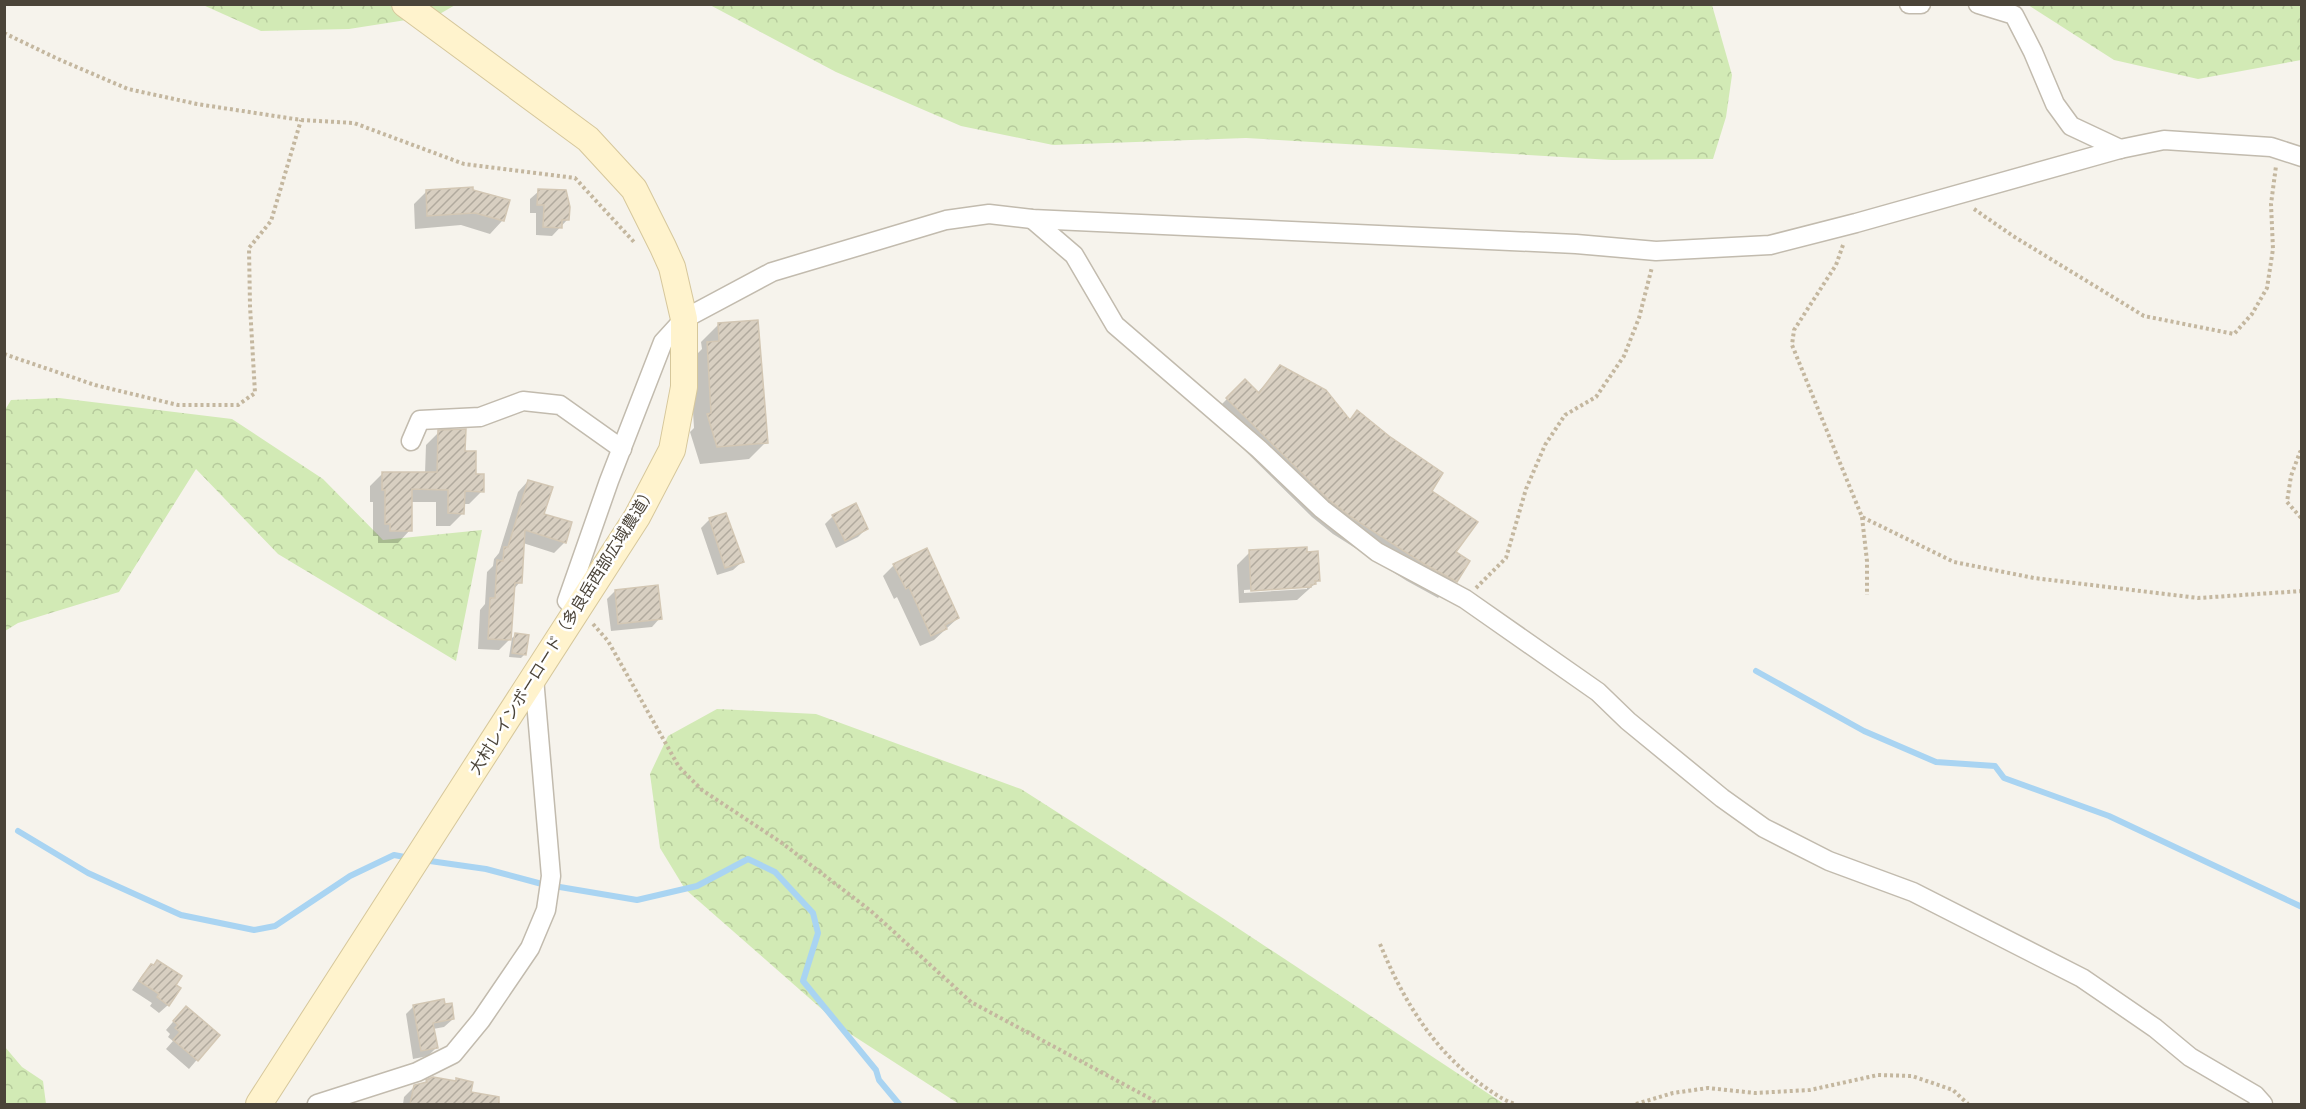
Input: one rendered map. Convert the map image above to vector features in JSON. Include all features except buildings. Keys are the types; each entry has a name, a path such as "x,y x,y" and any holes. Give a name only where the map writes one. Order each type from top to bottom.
{"street":[{"name":"大村レインボーロード（多良岳西部広域農道）","path":"259,1104 637,517 672,450 684,387 684,320 672,267 634,189 588,139 405,4"},
{"path":"1909,4 1922,4"},
{"path":"1978,4 2014,15 2055,104 2071,126 2120,149"},
{"path":"579,609 567,601 621,449 663,342 684,320 772,272 946,220 989,214 1032,219 1575,244 1656,251 1770,245 2120,149 2164,140 2271,147 2301,157"},
{"path":"1032,219 1074,255 1115,325 1259,448 1322,509 1377,552 1465,599 1598,692 1628,722 1722,798 1764,828 1829,861 1913,892 2082,978 2155,1028 2190,1057 2255,1095 2264,1104"},
{"path":"411,441 420,420 480,417 523,401 560,405 621,449"},
{"path":"318,1104 417,1072 453,1054 481,1020 530,948 546,910 551,876 534,678"}],"path":[{"path":"4,33 128,89 197,104 301,120 354,123 464,164 575,178 643,252 663,247"},
{"path":"4,354 94,385 178,405 238,405 255,393 249,248 271,221 301,120"},
{"path":"1954,194 2013,236 2144,316 2234,334 2252,314 2266,288 2273,249 2271,204 2278,150"},
{"path":"1842,227 1844,242 1836,265 1794,330 1792,345 1863,517 1867,595"},
{"path":"1465,599 1506,558 1526,489 1545,445 1565,415 1596,397 1624,356 1639,318 1656,251"},
{"path":"2301,452 2291,476 2287,502 2301,519"},
{"path":"1863,517 1954,562 2034,578 2198,598 2301,591"},
{"path":"579,609 608,640 679,767 702,790 782,843 871,911 971,1002 1153,1100 1156,1104"},
{"path":"1380,944 1397,986 1428,1032 1462,1072 1507,1102 1516,1104"},
{"path":"1636,1104 1673,1093 1708,1088 1755,1093 1810,1090 1878,1075 1912,1076 1953,1090 1968,1104"}],"green space":[{"path":"203,5 455,5 438,15 349,29 261,31"},
{"path":"710,5 1712,5 1732,75 1726,117 1713,159 1612,160 1246,138 1053,145 961,126 836,72"},
{"path":"2028,5 2301,5 2301,60 2198,79 2114,60"},
{"path":"59,398 232,419 323,479 383,540 482,530 456,661 278,554 196,469 119,592 18,623 5,631 5,410 11,400"},
{"path":"717,709 816,714 1021,789 1218,915 1504,1104 959,1104 849,1033 685,889 660,848 650,774 668,736"},
{"path":"5,1047 22,1067 43,1081 46,1104 5,1104"}],"waterway":[{"path":"1756,671 1864,731 1936,762 1995,766 2004,778 2109,816 2302,907"},
{"path":"18,831 88,873 181,915 254,930 275,926 350,876 394,855 410,858"},
{"path":"423,860 486,869 542,884 637,900 697,886 748,859 775,872 813,913 818,933 803,981 876,1070 879,1080 899,1104"}]}
